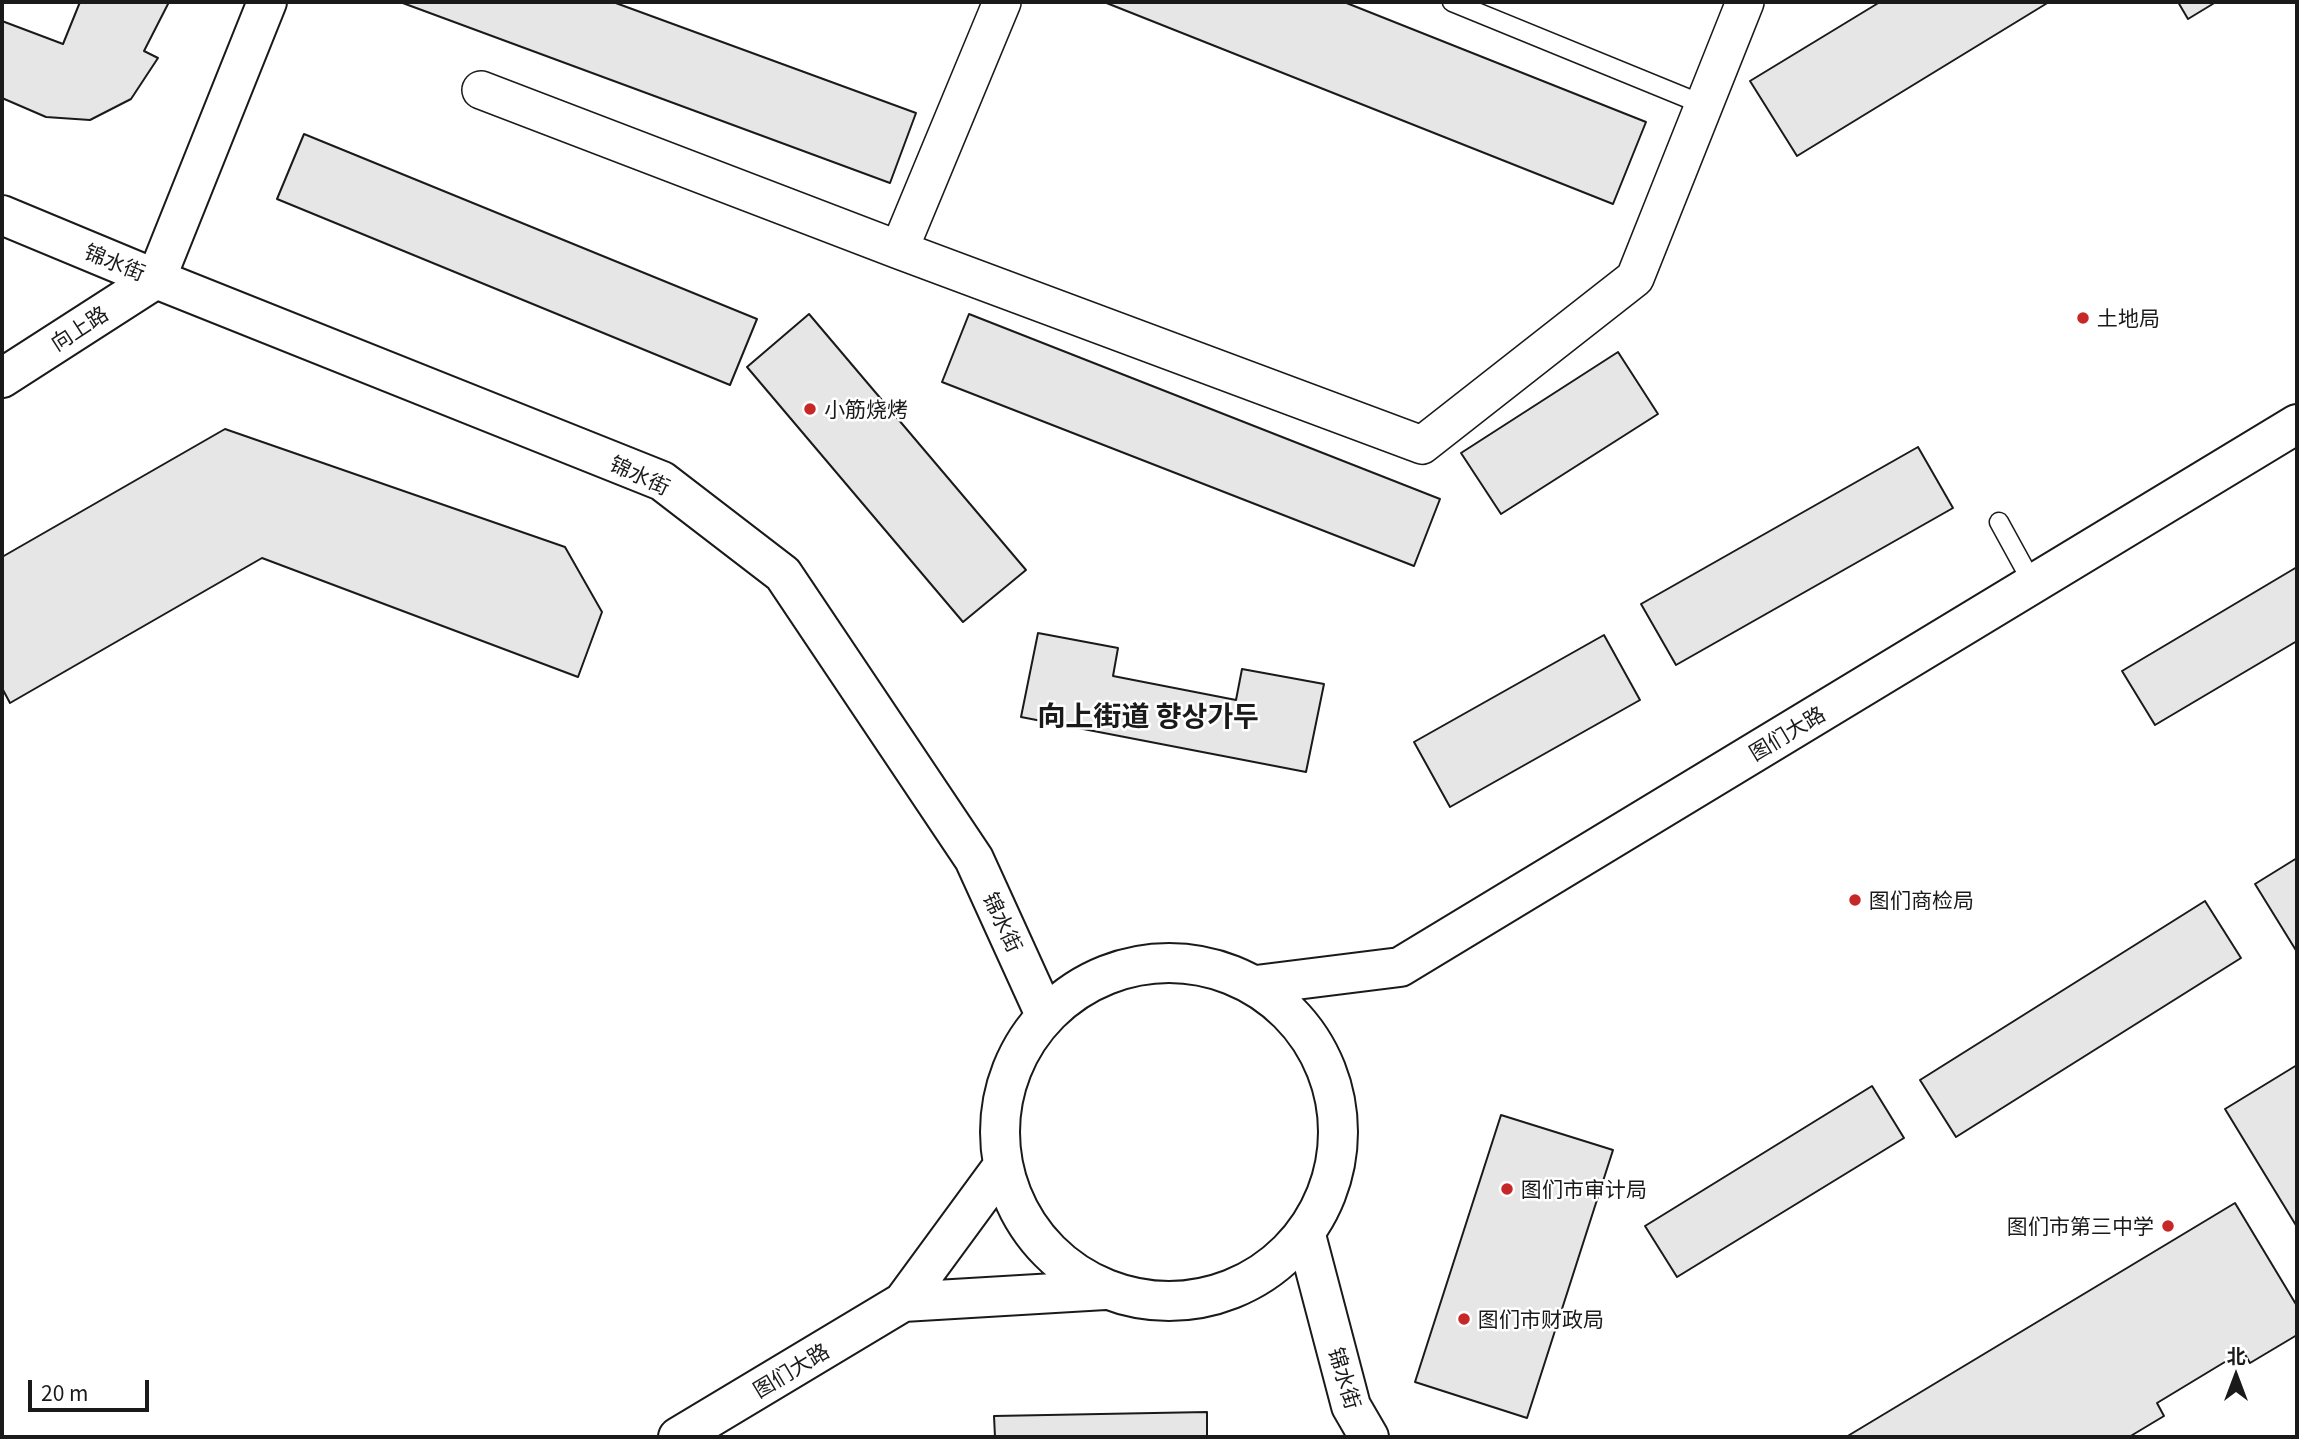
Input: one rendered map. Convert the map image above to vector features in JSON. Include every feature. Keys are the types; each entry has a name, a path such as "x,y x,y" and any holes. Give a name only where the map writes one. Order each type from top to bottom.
{"main road":[{"path":"156,279 267,2"},
{"name":"锦水街","path":"2,215 662,481 783,574 974,859 1045,1014"},
{"name":"向上路","path":"2,378 156,279"},
{"name":"图们大路","path":"1256,985 1400,967 2297,424"},
{"path":"903,1302 1105,1290 1160,1302 1215,1296 1265,1273 1306,1235 1332,1184 1340,1127 1329,1072 1300,1022 1256,985 1202,965 1145,963 1091,980 1045,1014 1014,1059 999,1112 1002,1167 1021,1219 1058,1261 1105,1290"},
{"path":"903,1302 1002,1167"},
{"name":"锦水街","path":"1306,1235 1351,1406 1369,1437"},
{"name":"图们大路","path":"678,1437 903,1302"}],"street":[{"path":"899,250 1002,2"},
{"path":"481,90 899,250 1422,445 1635,278 1745,2"}],"lane":[{"path":"1452,2 1704,105"},
{"path":"1999,522 2033,584"}],"building":[{"path":"80,2 169,2 144,51 158,58 131,99 90,120 46,117 2,98 2,21 63,44"},
{"path":"400,2 613,2 916,113 890,183"},
{"path":"1104,2 1344,2 1646,122 1613,204"},
{"path":"1880,2 2049,2 1797,156 1750,81"},
{"path":"2178,2 2216,2 2188,19"},
{"path":"304,134 757,319 730,385 277,199"},
{"path":"809,314 1026,570 963,622 747,367"},
{"path":"969,314 1440,499 1414,566 942,382"},
{"path":"1618,352 1658,414 1501,514 1461,453"},
{"path":"225,429 565,547 602,612 578,677 262,558 10,703 2,688 2,557"},
{"path":"1918,447 1953,508 1676,665 1641,604"},
{"path":"2297,567 2297,641 2155,725 2122,671"},
{"path":"1038,633 1118,648 1113,676 1236,700 1242,669 1324,684 1306,772 1021,717"},
{"path":"1604,635 1640,700 1450,807 1414,742"},
{"path":"2297,858 2297,952 2255,884"},
{"path":"2205,901 2241,958 1956,1137 1920,1080"},
{"path":"2297,1065 2297,1227 2225,1109"},
{"path":"1872,1086 1904,1138 1677,1277 1645,1226"},
{"path":"1501,1115 1613,1150 1527,1418 1415,1382"},
{"path":"2235,1203 2297,1306 2297,1335 2250,1363 2243,1351 2157,1403 2164,1416 2129,1437 1846,1437"},
{"path":"1207,1412 1207,1437 995,1437 994,1416"}],"place":[{"name":"土地局","path":"2083,318"},
{"name":"小筋烧烤","path":"810,409"},
{"name":"图们商检局","path":"1855,900"},
{"name":"图们市审计局","path":"1507,1189"},
{"name":"图们市第三中学","path":"2168,1226"},
{"name":"图们市财政局","path":"1464,1319"}],"district":[{"name":"向上街道 향상가두","path":"1148,715"}]}
